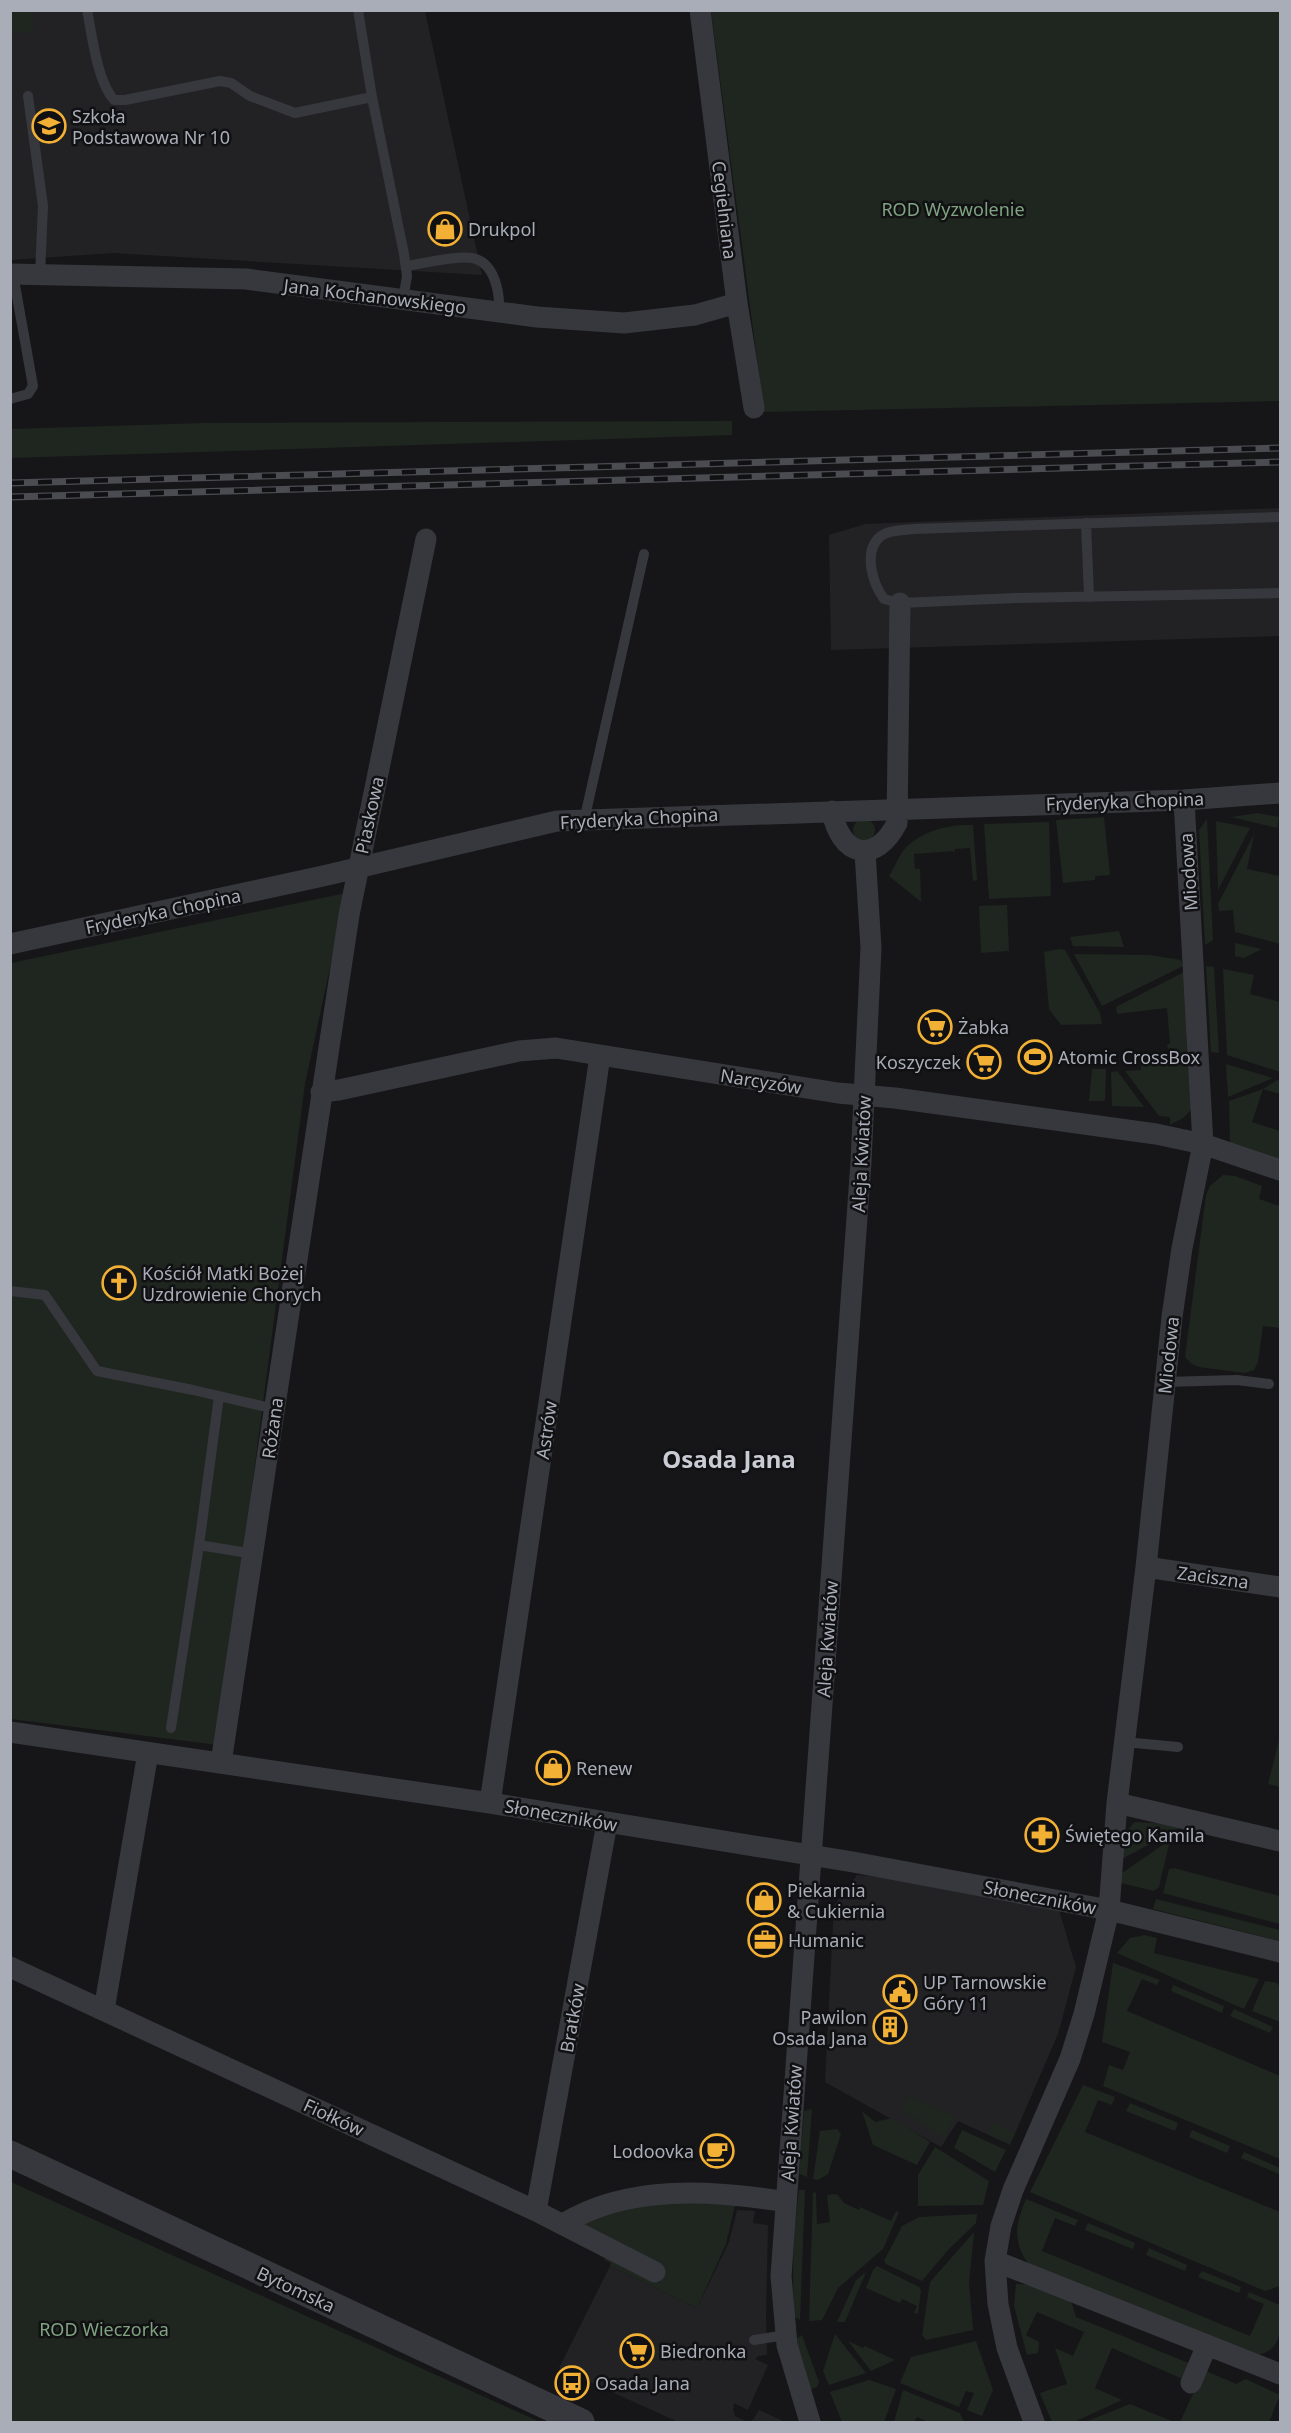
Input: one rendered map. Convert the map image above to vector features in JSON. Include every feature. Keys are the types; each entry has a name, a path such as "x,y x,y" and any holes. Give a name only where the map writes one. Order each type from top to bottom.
{"street":[{"name":"Cegielniana","path":"700,10 737,303 754,408"},
{"name":"Jana Kochanowskiego","path":"12,274 246,279 537,317 624,323 694,315 737,303"},
{"name":"Piaskowa","path":"321,1092 358,868 426,539"},
{"path":"832,811 835,828 844,842 854,849 865,852 876,848 890,836 897,823 900,603"},
{"name":"Fryderyka Chopina","path":"10,944 358,868 557,821 1184,800 1281,793"},
{"name":"Miodowa","path":"1109,1910 1117,1803 1146,1567 1165,1382 1182,1248 1203,1144 1184,800"},
{"name":"Aleja Kwiatów","path":"810,2422 801,2398 786,2335 782,2276 864,1096 870,948 865,852"},
{"name":"Narcyzów","path":"321,1092 519,1050 556,1048 864,1096 895,1098 1106,1127 1203,1144 1281,1170"},
{"name":"Astrów","path":"490,1803 600,1056"},
{"name":"Różana","path":"221,1763 254,1554 321,1092"},
{"name":"Zaciszna","path":"1146,1567 1281,1587"},
{"name":"Słoneczników","path":"10,1732 490,1803 812,1855 1109,1910 1281,1953"},
{"path":"104,2010 148,1753"},
{"path":"1117,1803 1281,1840"},
{"name":"Bratków","path":"536,2211 607,1823"},
{"name":"Słoneczników","path":"1034,2422 1007,2348 998,2304 995,2261 1001,2226 1013,2190 1070,2059 1109,1910"},
{"name":"Fiołków","path":"10,1967 536,2211 655,2272"},
{"name":"Bytomska","path":"10,2154 581,2422"},
{"path":"563,2224 578,2215 620,2201 676,2192 749,2196 786,2202"},
{"path":"995,2261 1207,2345 1279,2368"},
{"path":"1191,2383 1207,2345"}],"lane":[{"path":"87,10 101,71 108,93 114,100 125,100 220,81 231,83 250,96 295,113 372,97"},
{"path":"358,10 372,97 406,266 407,276 403,300"},
{"path":"28,96 43,206 40,275"},
{"path":"406,266 470,257 484,262 494,278 500,301 499,312"},
{"path":"10,399 28,394 33,386 12,274"},
{"path":"1281,517 914,529 881,536 872,548 871,559 877,589 884,599 900,603 1281,593"},
{"path":"1086,523 1089,597"},
{"path":"584,821 644,554"},
{"path":"10,1291 45,1295 98,1371 275,1409"},
{"path":"1165,1382 1237,1380 1269,1384"},
{"path":"171,1728 200,1545 219,1396"},
{"path":"200,1545 254,1554"},
{"path":"1124,1742 1178,1747"},
{"path":"754,2340 786,2335"}],"shaded area":[{"path":"10,11 425,11 482,275 113,253 11,260"},
{"path":"1280,508 1280,636 831,650 829,535 865,524"},
{"path":"857,1875 880,1877 1059,1910 1076,1967 1058,2034 1010,2145 958,2121 941,2147 825,2082 834,1905"},
{"path":"737,2210 755,2211 753,2223 768,2225 767,2355 755,2359 768,2365 748,2410 734,2403 733,2410 735,2416 748,2422 678,2422 559,2368 610,2266 697,2308 729,2242"},
{"path":"759,2410 781,2420 780,2422 748,2422 753,2420"}],"green space":[{"path":"11,10 31,11 34,31 11,35"},
{"name":"ROD Wyzwolenie","path":"711,11 1280,11 1280,401 764,412"},
{"path":"732,421 732,435 11,458 11,429 205,423"},
{"path":"1258,813 1279,817 1277,828 1231,817"},
{"path":"1104,817 1110,875 1095,876 1095,880 1063,883 1056,820"},
{"path":"860,819 868,819 875,826 875,834 868,841 860,841 853,834 853,826"},
{"path":"1207,819 1213,940 1205,945 1199,830"},
{"path":"1216,821 1250,828 1218,890"},
{"path":"1049,822 1051,896 989,899 984,824"},
{"path":"973,825 977,880 973,881 970,848 955,849 954,854 953,851 914,854 915,869 920,869 921,902 889,876 903,851 917,838 935,830"},
{"path":"1254,834 1247,869 1280,876 1280,944 1235,932 1233,910 1219,911 1218,904"},
{"path":"346,893 305,1084 218,1745 11,1719 11,963"},
{"path":"1007,905 1009,951 981,953 979,906"},
{"path":"1119,931 1124,947 1073,946 1070,937"},
{"path":"1235,943 1262,949 1244,958 1235,956"},
{"path":"1065,950 1100,1013 1102,1024 1061,1025 1049,1009 1044,952"},
{"path":"1074,954 1150,955 1181,960 1183,966 1102,1006"},
{"path":"1206,966 1214,967 1219,1053 1211,1052"},
{"path":"1223,969 1254,975 1250,994 1280,1002 1280,1072 1227,1055"},
{"path":"1184,972 1194,1107 1183,1118 1170,1125 1170,1117 1159,1116 1125,1071 1141,1070 1141,1065 1175,1063 1173,1048 1168,1049 1167,1044 1170,1044 1167,1008 1117,1014 1116,1007"},
{"path":"1226,1064 1273,1078 1228,1097"},
{"path":"1092,1069 1106,1069 1105,1101 1089,1101"},
{"path":"1118,1071 1144,1107 1112,1106 1111,1072"},
{"path":"1277,1080 1280,1081 1280,1094 1263,1089"},
{"path":"1263,1089 1252,1122 1280,1131 1280,1164 1230,1145 1229,1101"},
{"path":"1223,1175 1235,1176 1262,1186 1259,1199 1280,1206 1280,1328 1263,1326 1258,1362 1254,1370 1245,1373 1199,1367 1185,1357 1206,1195 1210,1186"},
{"path":"1280,1736 1280,1787 1268,1784"},
{"path":"1135,1822 1185,1825 1122,1859 1129,1828"},
{"path":"1170,1840 1159,1887 1154,1891 1117,1882 1119,1875"},
{"path":"1174,1868 1280,1896 1280,1924 1163,1893 1169,1869"},
{"path":"1156,1899 1280,1930 1280,1941 1153,1909"},
{"path":"1145,1935 1157,1938 1154,1953 1259,1979 1244,2009 1117,1953 1130,1938"},
{"path":"1113,1963 1160,1980 1157,1985 1142,1979 1127,2011 1280,2076 1280,2159 1103,2086 1109,2065 1123,2070 1130,2052 1102,2042"},
{"path":"1265,1981 1277,1983 1280,1987 1280,2022 1252,2011"},
{"path":"1173,1985 1224,2006 1222,2013 1171,1991"},
{"path":"1234,2009 1273,2027 1270,2033 1230,2016"},
{"path":"1083,2085 1115,2097 1112,2105 1098,2100 1085,2132 1280,2212 1280,2286 1265,2291 1030,2192"},
{"path":"909,2096 954,2116 945,2138 902,2110"},
{"path":"1130,2103 1178,2123 1175,2131 1126,2111"},
{"path":"812,2109 807,2177 799,2174 804,2111"},
{"path":"862,2111 875,2122 892,2118 930,2142 917,2165 873,2145"},
{"path":"992,2123 1015,2133 1010,2143 988,2134"},
{"path":"837,2129 841,2134 828,2174 818,2180 813,2179 820,2131"},
{"path":"962,2130 1006,2150 995,2172 954,2148"},
{"path":"1192,2130 1230,2146 1227,2153 1189,2137"},
{"path":"935,2147 989,2181 983,2205 918,2206 918,2175"},
{"path":"1244,2152 1280,2168 1279,2174 1241,2158"},
{"name":"ROD Wieczorka","path":"11,2182 540,2422 11,2422"},
{"path":"799,2190 805,2190 800,2320 794,2316 793,2284 794,2237"},
{"path":"813,2192 816,2193 817,2224 830,2222 827,2195 837,2194 844,2203 859,2210 860,2207 891,2221 896,2211 899,2212 883,2249 838,2288 822,2320 809,2321"},
{"path":"678,2197 736,2201 726,2244 697,2308 610,2266 611,2263 605,2260 607,2254 622,2263 622,2267 659,2283 665,2271 577,2228 582,2217"},
{"path":"1026,2199 1078,2220 1075,2226 1055,2218 1042,2251 1250,2336 1264,2304 1247,2297 1249,2292 1280,2305 1279,2333 1274,2347 1268,2351 1248,2356 1029,2265 1020,2248 1017,2233 1019,2217"},
{"path":"977,2214 976,2223 948,2250 922,2281 884,2261 902,2226 919,2217"},
{"path":"1088,2223 1135,2243 1133,2249 1085,2230"},
{"path":"974,2232 969,2283 973,2330 926,2340 922,2335 930,2282"},
{"path":"1149,2248 1187,2265 1185,2271 1146,2255"},
{"path":"877,2266 919,2287 921,2291 918,2314 914,2313 917,2306 902,2299 900,2303 866,2288"},
{"path":"1202,2271 1241,2287 1239,2293 1198,2277"},
{"path":"866,2272 845,2322 837,2322 856,2280"},
{"path":"1016,2284 1035,2285 1071,2301 1076,2317 1191,2364 1185,2380 1112,2348 1095,2388 1122,2400 1074,2422 1052,2422 1040,2393 1067,2384 1055,2348 1073,2356 1084,2332 1037,2312 1026,2335 1039,2342 1038,2353 1027,2355 1014,2306"},
{"path":"835,2334 866,2373 829,2385 823,2371"},
{"path":"802,2335 819,2382 817,2387 809,2390 796,2339"},
{"path":"848,2341 863,2348 865,2346 895,2360 871,2371"},
{"path":"976,2341 993,2390 982,2416 967,2410 974,2393 966,2391 959,2407 900,2383 911,2357"},
{"path":"1204,2370 1236,2384 1246,2379 1280,2395 1269,2422 1180,2422"},
{"path":"869,2380 896,2389 884,2422 842,2422 830,2392"},
{"path":"903,2390 960,2413 964,2422 928,2422 917,2417 914,2422 894,2422"},
{"path":"1130,2404 1174,2422 1085,2422"}],"railway":[{"path":"10,483 1280,448"},
{"path":"10,497 1280,462"}],"place":[{"name":"Szkoła Podstawowa Nr 10","path":"49,126"},
{"name":"Drukpol","path":"445,229"},
{"name":"Żabka","path":"935,1027"},
{"name":"Atomic CrossBox","path":"1035,1057"},
{"name":"Koszyczek","path":"984,1062"},
{"name":"Kościół Matki Bożej Uzdrowienie Chorych","path":"119,1283"},
{"name":"Renew","path":"553,1768"},
{"name":"Świętego Kamila","path":"1042,1835"},
{"name":"Piekarnia & Cukiernia","path":"764,1900"},
{"name":"Humanic","path":"765,1940"},
{"name":"UP Tarnowskie Góry 11","path":"900,1992"},
{"name":"Pawilon Osada Jana","path":"890,2027"},
{"name":"Lodoovka","path":"717,2151"},
{"name":"Biedronka","path":"637,2351"},
{"name":"Osada Jana","path":"572,2383"}],"district":[{"name":"Osada Jana","path":"729,1458"}]}
